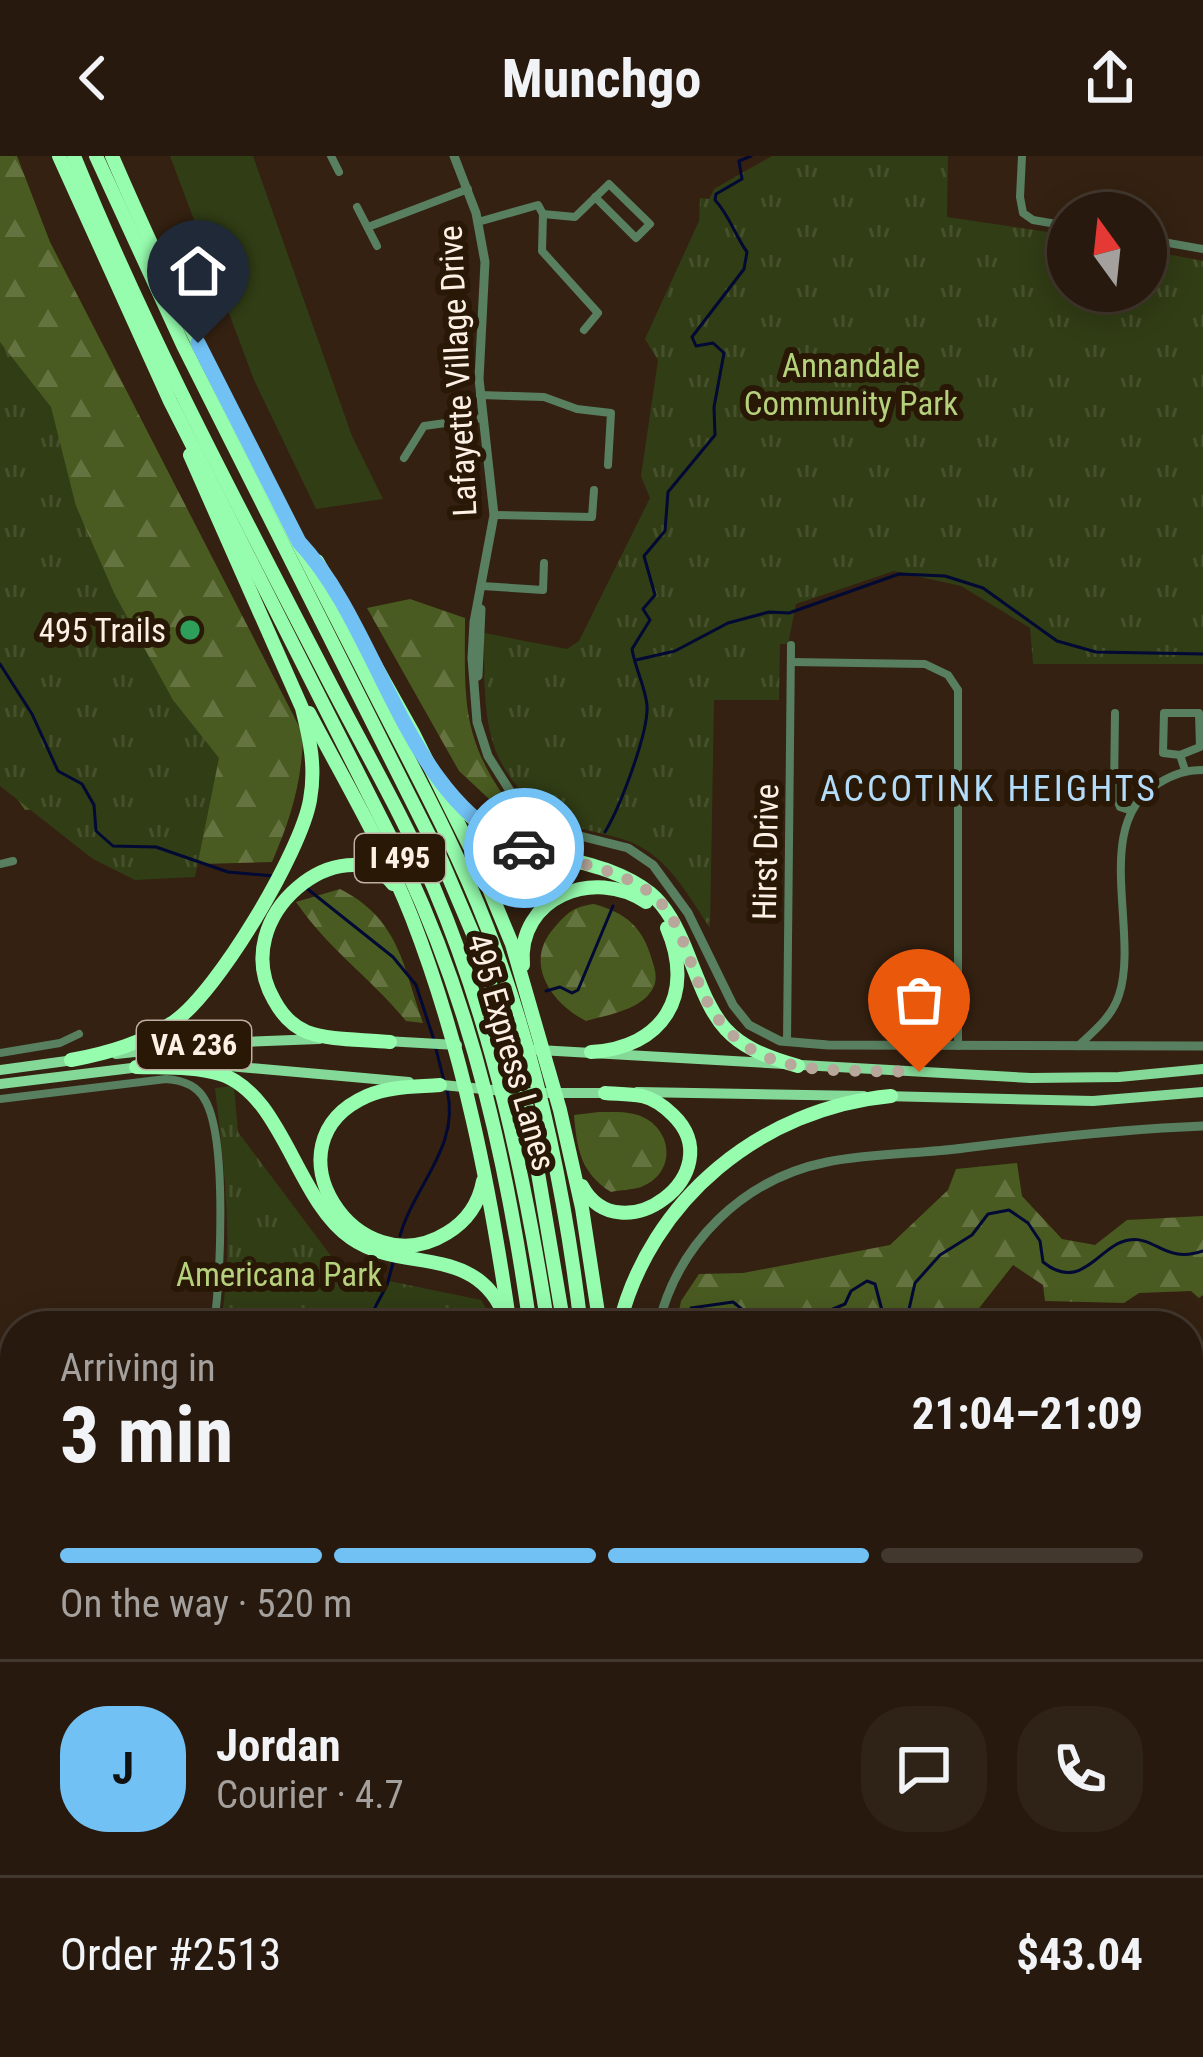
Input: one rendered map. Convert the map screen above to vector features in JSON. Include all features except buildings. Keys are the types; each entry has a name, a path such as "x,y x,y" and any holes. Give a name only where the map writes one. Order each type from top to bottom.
{"highway":[{"name":"I 495","path":"58,156 180,422 438,941 494,1124 527,1311"},
{"name":"495 Express Lanes","path":"74,156 172,374 435,890 485,1032 516,1156 545,1311"},
{"name":"495 Express Lanes","path":"96,156 182,345 441,859 481,953 526,1108 561,1311"},
{"name":"I 495","path":"112,156 188,323 446,836 501,965 546,1131 578,1311"},
{"path":"180,422 195,474 302,708 313,765 308,809 262,918 264,977 276,1004 294,1024 317,1034 390,1042"},
{"path":"299,542 319,563 421,750 490,891 530,1000"},
{"path":"279,656 412,920 451,1032 481,1152 507,1311"},
{"path":"421,750 465,813 501,838 611,874 652,895 679,933 701,988 726,1032 749,1050 798,1066"},
{"path":"71,1060 137,1043 178,1019 224,970 262,918 292,890 333,870 362,866 383,872 412,920"},
{"path":"591,1052 640,1042 653,1033 675,989 675,952 660,916 634,894 599,886 554,898 525,935 522,958 570,1154 598,1311"},
{"path":"136,1067 206,1071 237,1083 264,1112 325,1213 363,1239 470,1272 503,1311"},
{"path":"440,1085 402,1084 365,1096 332,1122 322,1148 323,1181 332,1204 363,1239 431,1240 453,1230 477,1202 483,1180 481,1152"},
{"path":"570,1154 590,1200 612,1212 645,1210 662,1203 684,1179 691,1150 680,1122 643,1096 605,1094"},
{"path":"624,1311 640,1265 663,1227 742,1148 804,1114 890,1096"}],"main road":[{"name":"VA 236","path":"0,1070 218,1042 327,1039 1077,1079 1203,1069"},
{"name":"VA 236","path":"0,1084 206,1063 402,1084"},
{"path":"440,1085 577,1094 1093,1101 1203,1092"}],"street":[{"path":"332,156 339,172"},
{"name":"Lafayette Village Drive","path":"454,156 478,222 486,285 480,395 494,515 474,622 475,696 482,740 512,794 555,827 628,848 653,865 688,913 740,1015 759,1032 787,1042"},
{"path":"1022,156 1021,209 1033,220 1047,222"},
{"path":"543,214 575,217 595,197 609,184 650,224 636,238 595,197"},
{"path":"368,227 468,190"},
{"path":"478,222 538,206 543,214 542,251 598,313 584,329"},
{"path":"357,207 377,246"},
{"path":"1167,243 1203,249"},
{"path":"480,395 544,397 577,409 611,413 608,465"},
{"path":"404,458 424,427 482,418"},
{"path":"494,515 592,517 594,490"},
{"path":"482,586 543,590 544,562"},
{"name":"Hirst Drive","path":"787,1042 791,645"},
{"path":"791,662 925,664 948,675 958,690 958,1046"},
{"path":"1115,712 1114,791 1120,807 1130,810"},
{"path":"1165,713 1199,713 1200,746 1180,755 1162,753 1165,713"},
{"path":"1180,755 1186,770"},
{"path":"1078,1047 1108,1016 1122,983 1124,838 1130,810 1156,784 1186,770 1203,770"},
{"path":"0,864 13,861"},
{"path":"0,1052 60,1043 79,1034"},
{"path":"787,1042 1203,1046"},
{"path":"0,1099 166,1079 186,1083 199,1092 212,1122 220,1208 215,1311"},
{"path":"663,1311 670,1287 703,1234 737,1202 794,1171 874,1156 1203,1124"}],"green space":[{"path":"0,156 17,156 50,242 303,734 294,799 272,862 201,864 93,837 78,805 25,810 0,774"},
{"path":"170,156 253,156 352,436 383,499 316,509 254,380"},
{"name":"Annandale Community Park","path":"772,156 948,156 947,217 1047,232 1047,312 1167,312 1167,254 1203,261 1203,664 1033,664 1030,628 961,586 894,571 796,604 788,644 780,644 779,700 714,700 710,928 656,857 636,844 558,819 513,781 500,761 487,715 484,633 567,649 579,641 650,498 641,476 658,360 645,339 699,221 700,198 709,199 714,189"},
{"path":"0,342 51,407 76,506 115,595 173,700 219,758 195,877 135,880 93,859 0,786"},
{"path":"410,599 465,618 468,714 481,756 508,802 502,811 459,771 367,608"},
{"path":"340,889 360,901 387,929 404,963 423,1023 406,1021 296,902"},
{"path":"594,904 624,917 638,930 656,978 641,1002 586,1021 552,993 541,968 541,955 545,941 563,918"},
{"name":"Americana Park","path":"234,1086 238,1132 331,1256 384,1280 481,1300 488,1311 222,1311 227,1237 215,1088"},
{"path":"574,1115 638,1115 658,1129 666,1161 653,1180 611,1192 593,1177 579,1150"},
{"path":"1017,1163 1022,1196 1062,1239 1095,1245 1127,1220 1203,1216 1203,1295 1199,1298 1191,1291 1139,1293 1124,1303 1045,1301 1043,1285 1013,1265 977,1311 679,1311 699,1274 743,1273 890,1245 948,1190 956,1169"}],"water":[{"path":"493,846 538,872 524,895 488,854"}],"waterway":[{"path":"605,832 632,769 646,717 646,698 632,649 650,620 643,609 655,595 644,556 665,531 668,492 715,435 714,407 724,353 713,343 696,346 692,337 744,269 747,252 715,200 716,194 742,179 739,161 751,156"},
{"path":"636,660 675,651 728,623 769,612 789,613 899,574 945,576 983,588 1057,641 1096,652 1203,654"},
{"path":"0,664 32,714 58,771 82,784 94,805 96,831 113,846 156,847 228,872 274,876"},
{"path":"305,887 393,957 416,985 434,1040"},
{"path":"546,991 578,990 613,906"},
{"path":"436,1049 444,1081"},
{"path":"400,1236 448,1129 447,1090"},
{"path":"909,1311 915,1283 940,1255 972,1235 988,1214 1009,1210 1028,1223 1040,1241 1043,1262 1069,1273 1129,1240 1179,1254 1203,1251"},
{"path":"373,1311 393,1263"},
{"path":"828,1311 845,1304 851,1291 867,1281 875,1284 882,1311"},
{"path":"691,1308 733,1302 744,1311"}],"way so far":[{"path":"524,848 611,874 652,895 679,933 718,1021 749,1050 798,1066 919,1072"}],"place":[{"name":"495 Trails","path":"190,630"}],"district":[{"name":"ACCOTINK HEIGHTS","path":"989,788"}],"route":[{"path":"198,343 299,542 319,563 440,781 465,813 524,848"}]}
